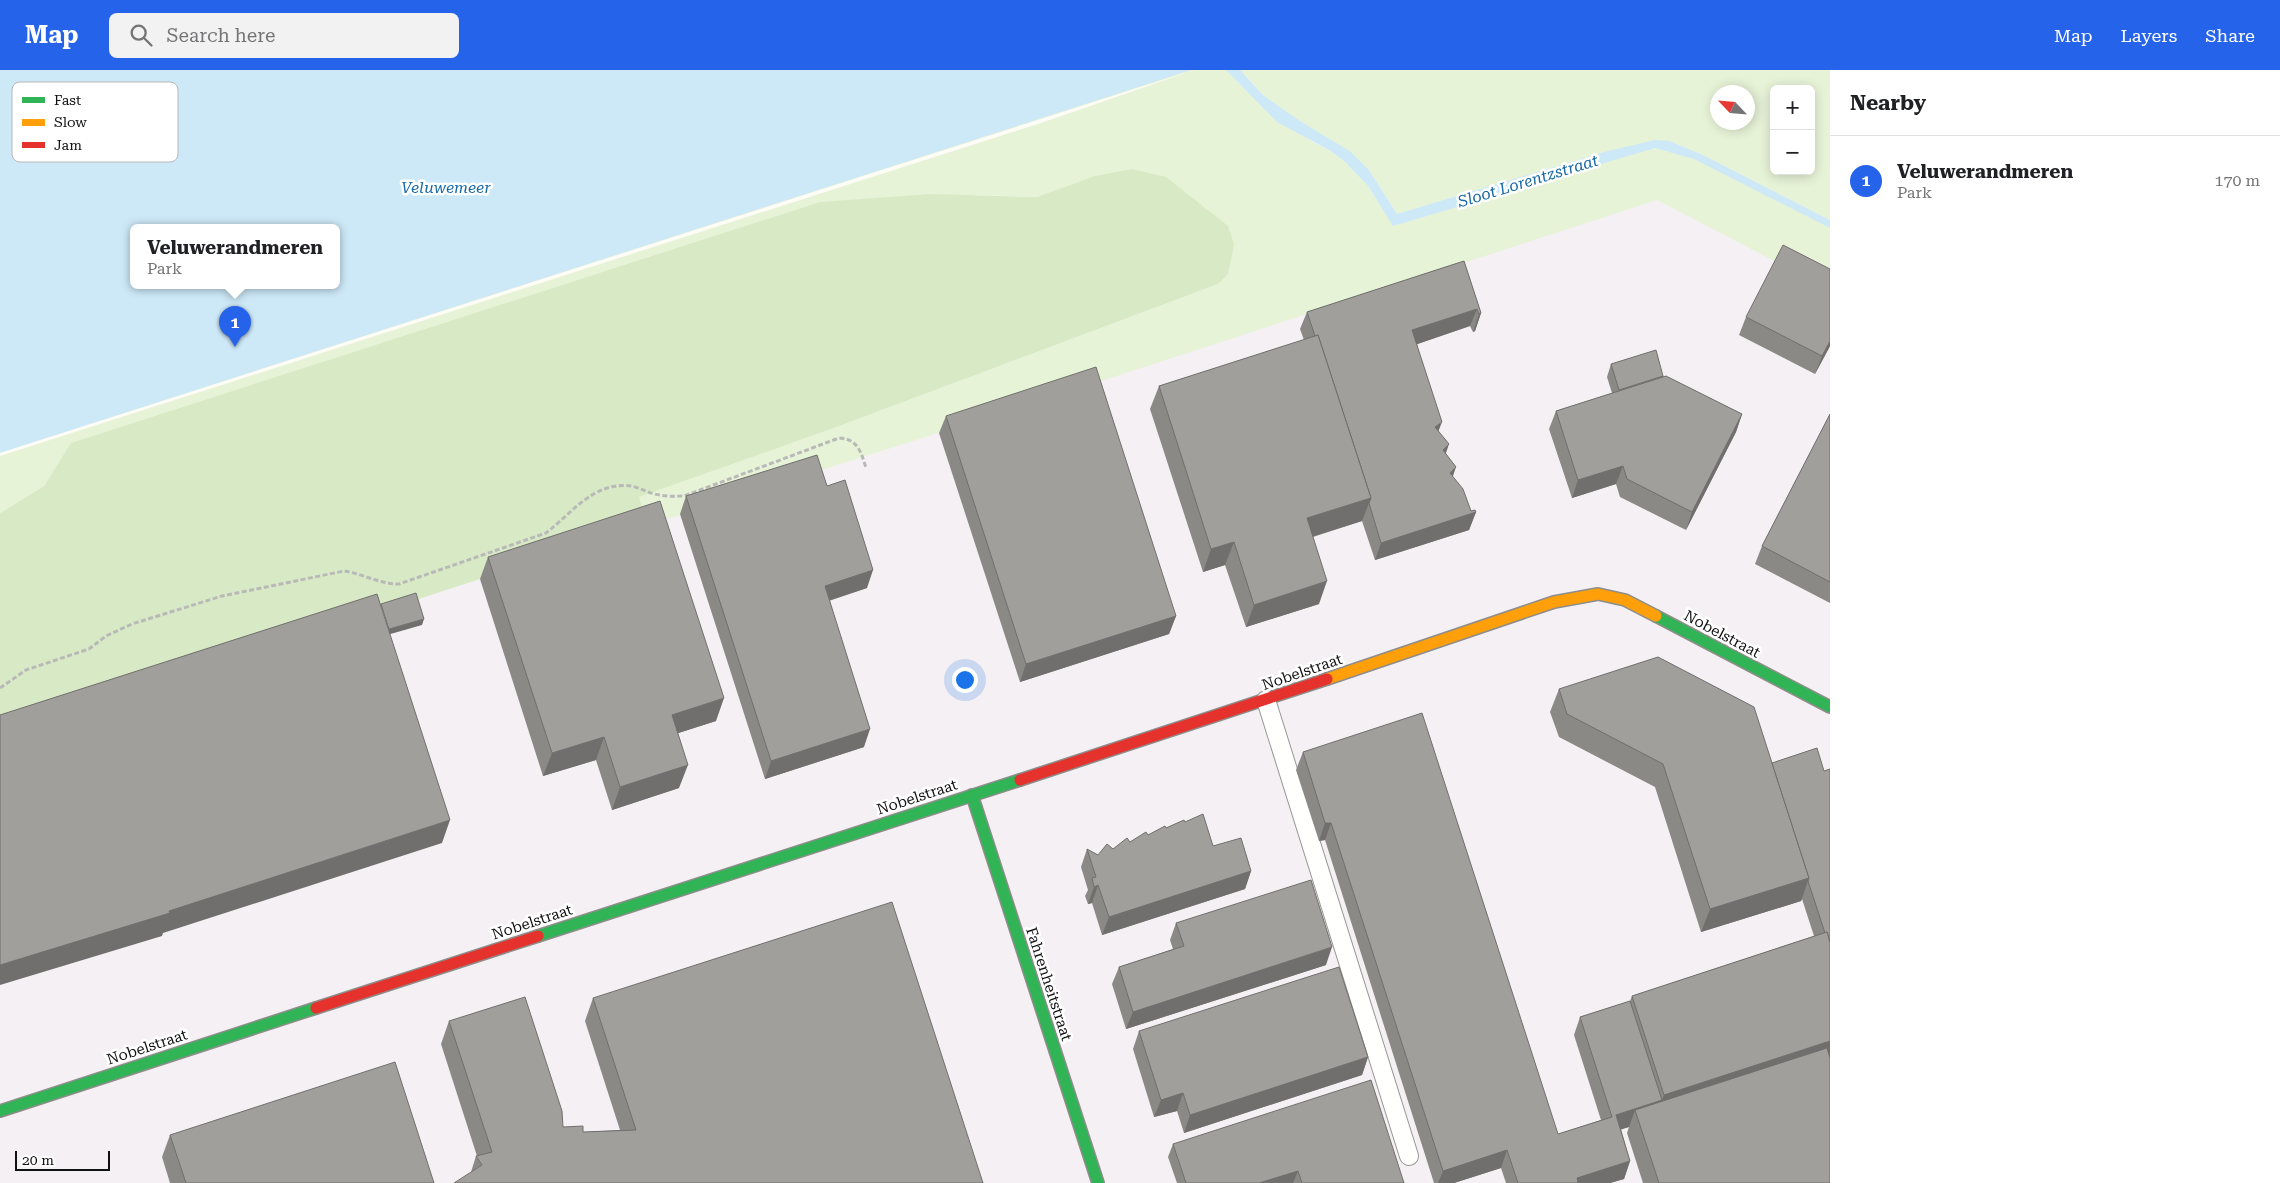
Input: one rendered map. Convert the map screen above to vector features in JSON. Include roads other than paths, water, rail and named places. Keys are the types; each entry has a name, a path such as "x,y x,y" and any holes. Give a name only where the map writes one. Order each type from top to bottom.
{"street":[{"name":"Nobelstraat","path":"0,1111 1266,700 1554,602 1598,594 1625,600 1830,707"},
{"name":"Fahrenheitstraat","path":"972,795 1098,1183"}],"lane":[{"path":"1266,700 1409,1156"}],"water":[{"name":"Veluwemeer","path":"0,70 1191,70 0,453"},
{"name":"Sloot Lorentzstraat","path":"1226,70 1240,70 1263,95 1300,121 1351,152 1369,170 1397,214 1604,152 1655,140 1669,141 1703,155 1830,220 1830,228 1694,159 1655,148 1393,226 1368,186 1344,161 1329,150 1277,122"}],"place":[{"name":"Veluwerandmeren","path":"235,347"}]}
